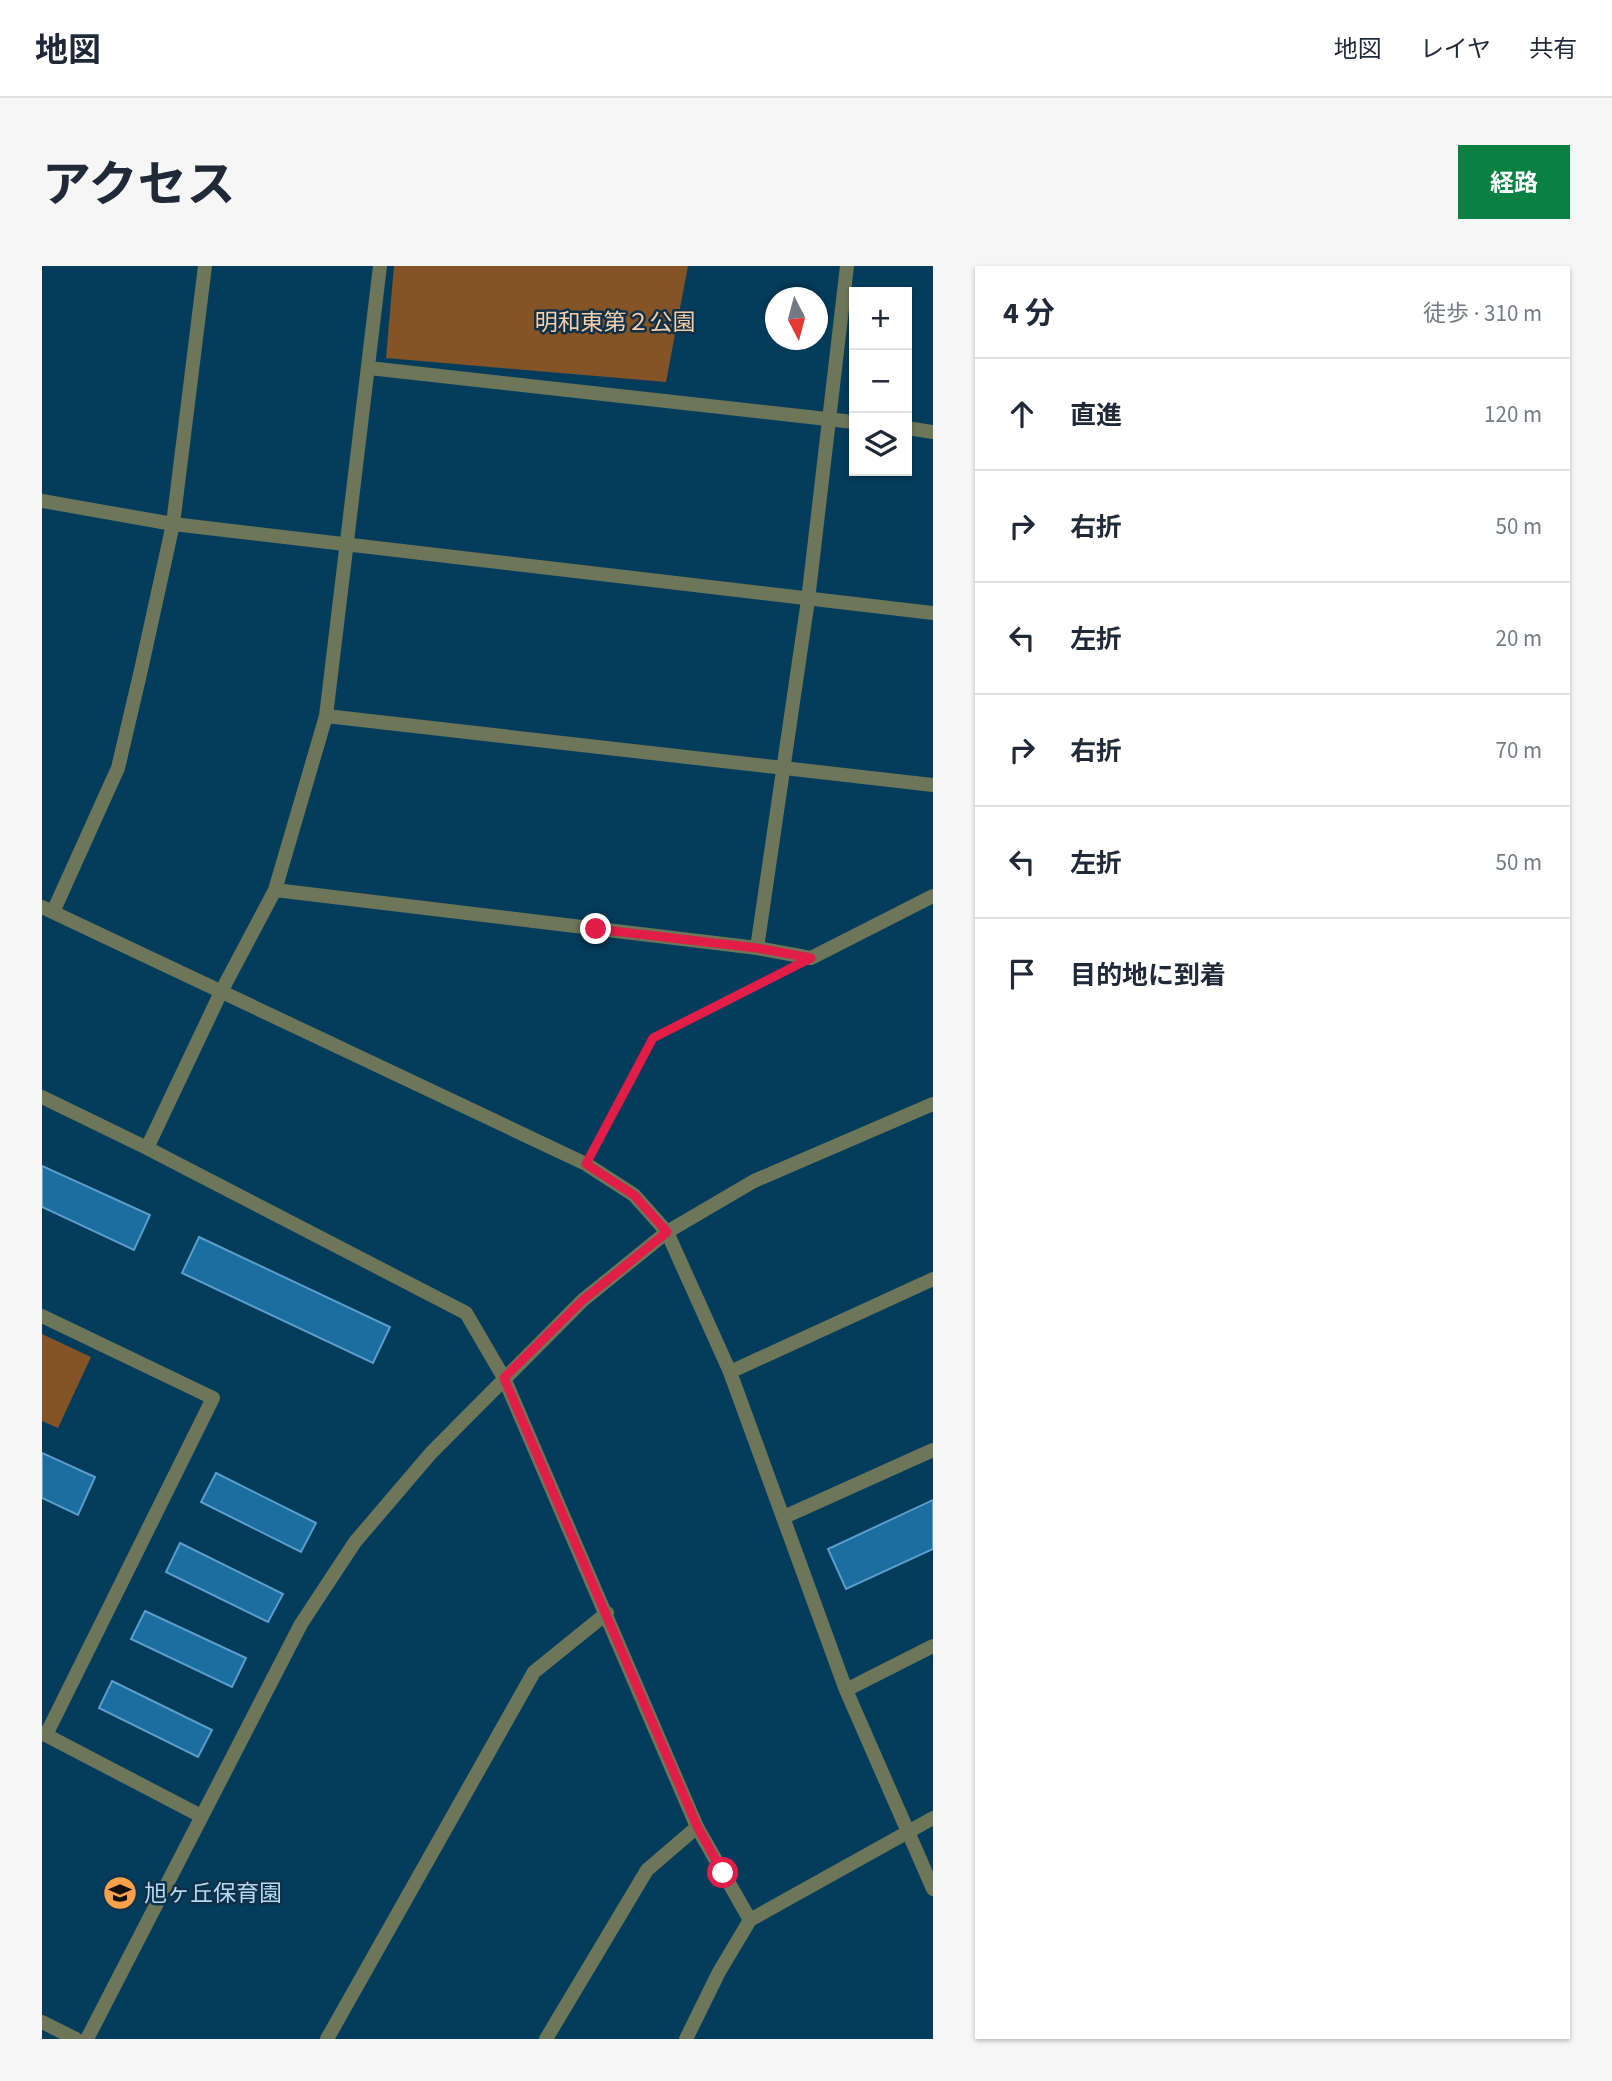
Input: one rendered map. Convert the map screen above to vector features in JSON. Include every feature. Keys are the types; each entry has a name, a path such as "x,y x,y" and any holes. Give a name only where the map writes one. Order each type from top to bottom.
{"street":[{"path":"205,266 173,524 118,768 48,909 586,1164 634,1195 667,1232 730,1372 846,1690 906,1833 933,1889"},
{"path":"147,1148 222,990 275,890 326,716 380,266"},
{"path":"757,948 808,600 847,266"},
{"path":"369,368 849,421"},
{"path":"912,429 933,432"},
{"path":"42,502 173,524 808,600 933,612"},
{"path":"326,716 933,785"},
{"path":"275,890 757,948 811,958 933,895"},
{"path":"42,1097 147,1148 466,1313 504,1378 697,1826 750,1920"},
{"path":"87,2039 301,1624 355,1542 432,1453 583,1300 667,1232 754,1181 933,1104"},
{"path":"730,1372 933,1279"},
{"path":"42,1316 213,1398 44,1734 201,1816"},
{"path":"784,1517 933,1450"},
{"path":"327,2039 534,1672 607,1614"},
{"path":"846,1690 933,1646"},
{"path":"685,2039 719,1972 750,1920 933,1818"},
{"path":"546,2039 646,1870 697,1826"},
{"path":"42,2022 76,2039"}],"path":[{"path":"586,1164 653,1038 811,958"}],"green space":[{"name":"明和東第２公園","path":"394,266 688,266 666,382 386,358"},
{"path":"42,1334 91,1357 58,1428 42,1421"}],"building":[{"path":"42,1166 150,1215 134,1250 42,1207"},
{"path":"199,1237 390,1327 373,1363 182,1273"},
{"path":"42,1453 95,1477 78,1515 42,1498"},
{"path":"216,1473 316,1523 301,1552 201,1502"},
{"path":"933,1500 933,1549 846,1589 828,1549"},
{"path":"180,1543 283,1594 268,1622 166,1572"},
{"path":"145,1611 246,1658 232,1687 131,1639"},
{"path":"112,1681 212,1730 198,1757 99,1708"}],"place":[{"name":"旭ヶ丘保育園","path":"120,1893"}],"route":[{"path":"596,929 757,948 811,958 653,1038 586,1164 634,1195 667,1232 583,1300 504,1378 697,1826 723,1873"}]}
